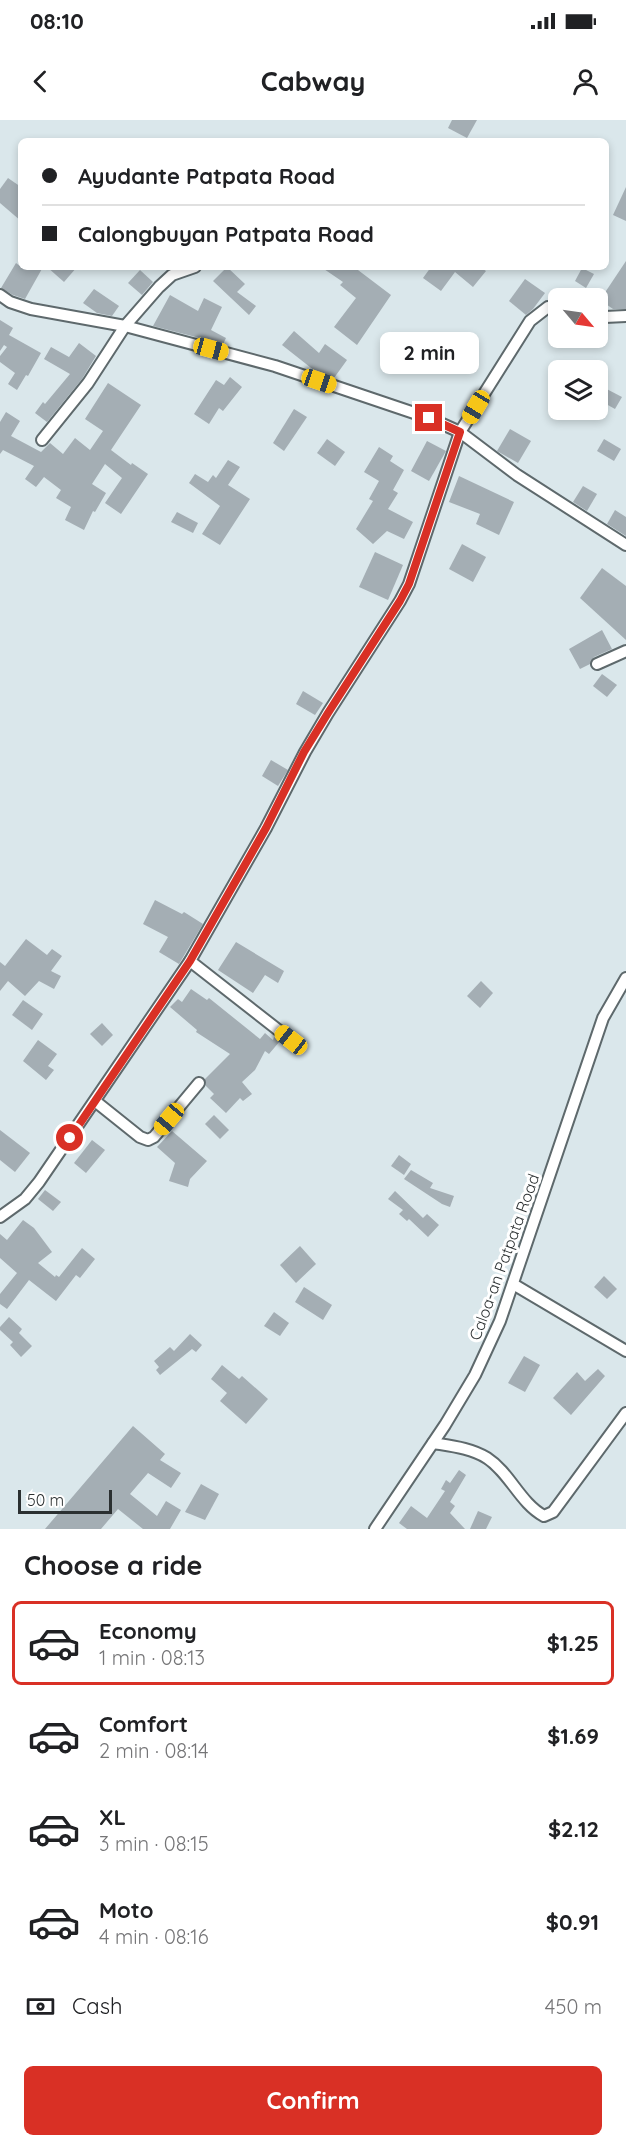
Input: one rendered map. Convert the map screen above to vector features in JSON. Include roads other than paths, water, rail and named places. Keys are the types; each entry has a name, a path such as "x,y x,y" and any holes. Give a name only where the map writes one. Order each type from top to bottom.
{"street":[{"path":"42,440 88,383 125,326 167,279 188,270"},
{"path":"0,296 31,309 125,326 275,366 429,418 460,432 517,475 626,545"},
{"path":"0,1217 25,1199 39,1182 190,961 266,828 304,752 405,593 460,432 530,321 548,307"},
{"path":"608,317 626,316"},
{"path":"597,664 626,651"},
{"path":"190,961 291,1040"},
{"name":"Caloa-an Patpata Road","path":"375,1529 433,1443 475,1375 500,1321 603,1018 626,978"},
{"path":"95,1101 140,1137 148,1140 154,1137 199,1083"},
{"path":"513,1284 626,1351"},
{"path":"433,1443 463,1448 489,1459 521,1495 544,1516 552,1512 626,1413"}]}
